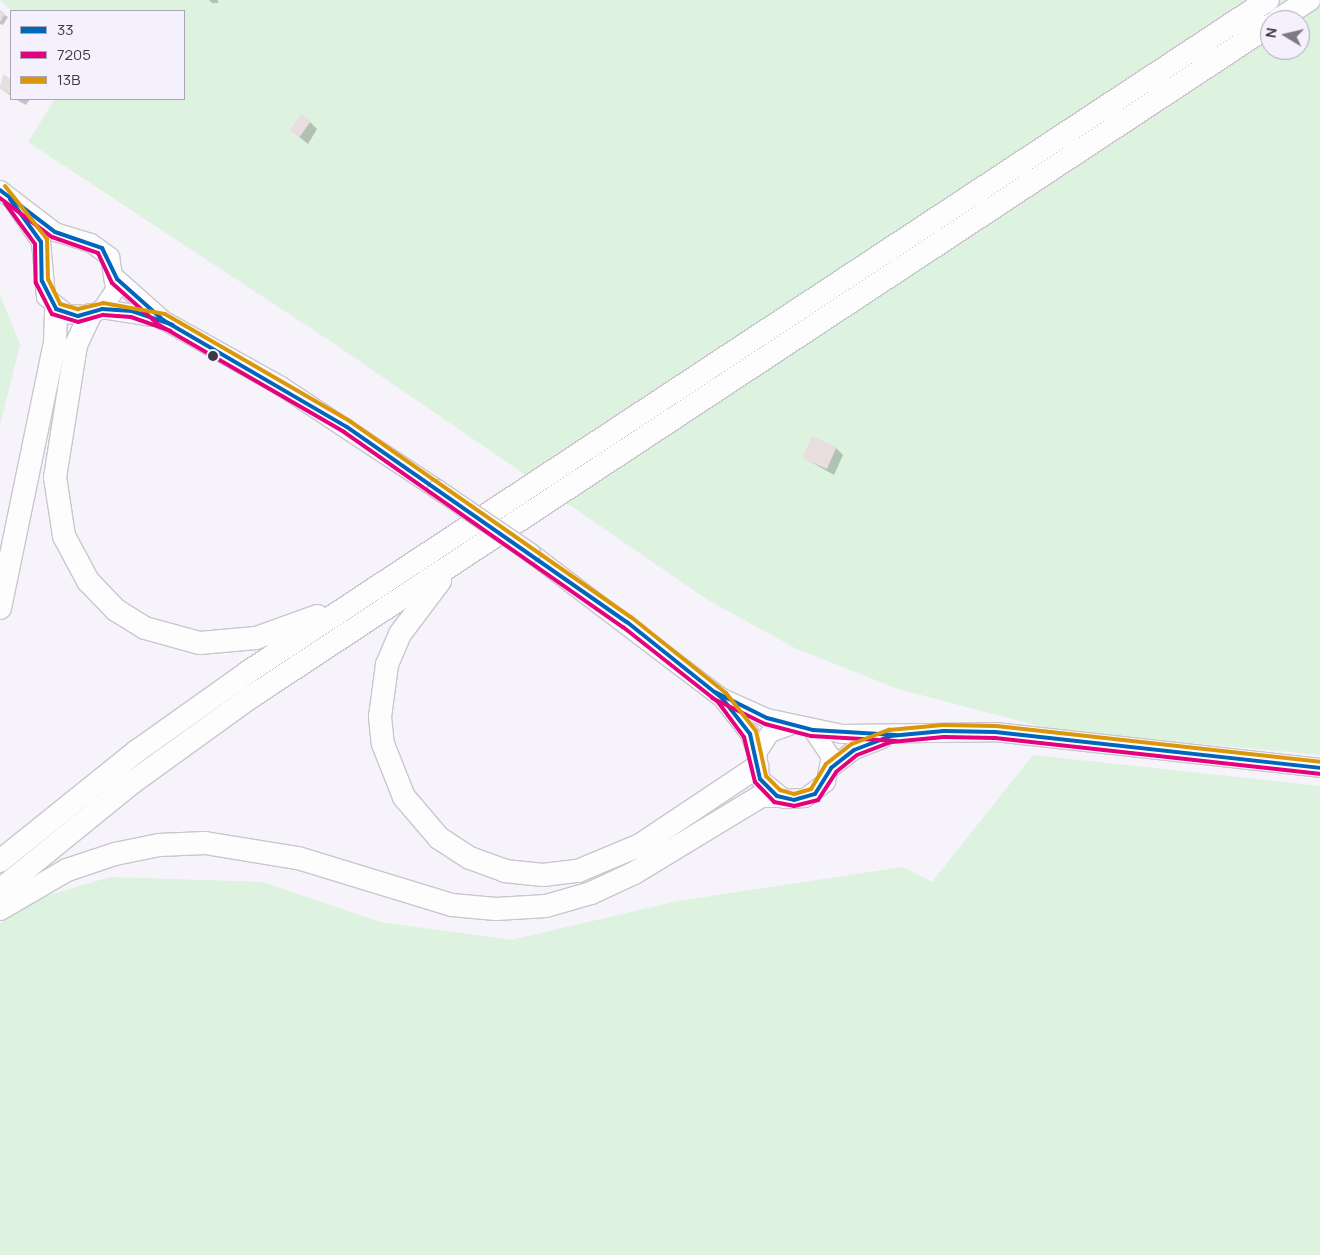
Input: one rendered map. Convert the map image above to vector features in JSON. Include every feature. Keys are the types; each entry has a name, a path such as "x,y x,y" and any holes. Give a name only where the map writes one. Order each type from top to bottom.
{"highway":[{"path":"0,861 137,751 351,604 1268,0"},
{"path":"1294,10 1309,0"},
{"path":"0,890 133,782 460,557 1260,33"},
{"path":"0,608 55,342 56,309"},
{"path":"96,312 76,345 55,477 64,536 88,581 116,610 144,628 200,643 256,638 351,604"},
{"path":"460,557 418,606 400,634 382,690 384,744 393,774 416,815 439,838 470,858 505,871 543,875 578,871 640,845 757,760"},
{"path":"0,909 66,870 115,854 159,845 205,844 298,858 452,905 496,909 546,906 591,893 634,873 761,796 777,796"}],"main road":[{"path":"0,190 55,232 102,248 112,262 116,279 115,290 96,312"},
{"path":"14,202 41,242 46,296 56,309 66,314 96,312 163,320"},
{"path":"44,266 59,246 77,241"},
{"path":"116,279 163,320 281,386 531,553 722,698 750,734 767,789 777,796 794,800 815,794 831,768 854,750 890,736"},
{"path":"722,698 813,730 890,736 995,732 1320,768"},
{"path":"757,760 770,733 792,724"},
{"path":"813,730 828,746 831,768"}],"green space":[{"path":"0,0 1320,0 1320,755 1054,730 898,689 795,648 708,600 333,343 28,142 54,100 185,100 185,10 11,10"},
{"path":"0,295 20,344 0,425"},
{"path":"1033,755 1320,786 1320,1255 0,1255 0,924 30,901 110,877 263,882 380,922 511,940 678,901 903,867 932,882"}],"building":[{"path":"0,10 5,13 0,22"},
{"path":"3,74 10,78 10,94 0,88"},
{"path":"301,114 311,121 299,137 290,130"},
{"path":"812,436 837,447 827,469 802,458"}],"transit line":[{"name":"13B","path":"5,186 47,239 48,279 60,304 78,309 103,303 165,314 351,422 631,617 726,693 756,731 766,776 780,790 794,794 811,789 826,764 852,744 889,730 943,725 996,726 1320,762"},
{"name":"33","path":"0,190 55,232 102,248 117,279 163,320 347,427 627,622 722,698 750,734 760,779 777,796 794,800 815,794 831,768 854,750 890,736 944,731 995,732 1320,768"},
{"name":"7205","path":"0,198 52,237 98,253 112,283 159,325 344,432 623,627 718,702 744,737 755,782 774,802 794,806 818,800 836,772 857,755 891,742 944,737 995,738 1319,774"},
{"name":"33","path":"10,199 41,242 42,281 56,309 78,316 102,309 132,311 173,325"},
{"name":"7205","path":"5,203 35,244 36,283 52,314 78,322 103,315 131,317 171,331"},
{"name":"33","path":"715,692 767,718 813,730 896,735"},
{"name":"7205","path":"712,698 765,724 811,736 896,741"}]}
